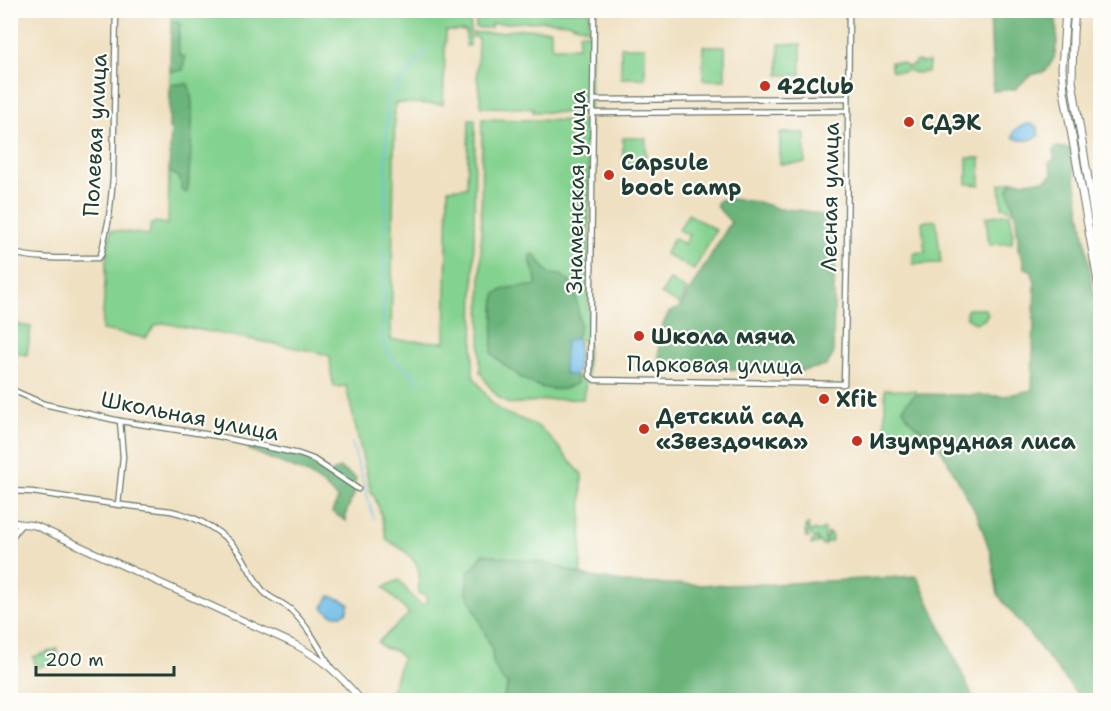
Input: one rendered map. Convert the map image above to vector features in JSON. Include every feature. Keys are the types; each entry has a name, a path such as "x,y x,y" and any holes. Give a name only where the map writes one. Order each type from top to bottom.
{"main road":[{"path":"1066,10 1062,68 1064,91 1101,293"},
{"path":"1075,10 1071,81 1101,252"}],"street":[{"name":"Полевая улица","path":"10,252 33,256 98,258 102,252 111,204 113,178 116,10"},
{"name":"Знаменская улица","path":"589,373 594,10"},
{"name":"Лесная улица","path":"844,384 849,10"},
{"path":"593,100 848,99"},
{"path":"593,113 848,111"},
{"name":"Парковая улица","path":"589,373 595,380 844,384"},
{"name":"Школьная улица","path":"10,389 44,404 120,422 217,436 299,454 313,459 357,489"},
{"path":"117,505 123,457 120,422"},
{"path":"10,490 160,509 181,513 201,522 222,535 239,552 263,591 291,610 311,633 330,666 361,700"},
{"path":"10,521 21,525 36,526 301,648 330,666"},
{"path":"10,541 21,525"}],"green space":[{"path":"431,10 432,14 443,14 443,11 471,11 470,46 466,46 466,31 446,31 443,104 395,103 391,340 445,342 448,189 467,187 469,119 475,119 473,376 498,409 541,429 582,474 581,575 551,564 466,590 492,649 493,663 508,684 503,700 389,700 402,658 396,651 384,648 378,642 409,614 384,587 399,580 415,600 424,606 427,599 424,594 419,594 419,574 415,562 402,549 387,540 379,507 370,489 346,386 334,387 330,356 164,323 155,326 146,338 102,330 107,251 111,230 149,235 151,225 155,222 168,224 169,172 178,176 181,183 183,85 170,85 170,72 177,70 180,24 175,21 171,22 172,11"},
{"path":"476,11 589,11 589,29 569,23 545,21 491,24 491,28 476,28"},
{"path":"990,11 1056,11 1057,42 1054,58 1046,71 1031,75 1015,89 993,91"},
{"path":"175,21 180,24 179,55 185,57 183,70 170,72 171,22"},
{"path":"522,29 551,30 551,47 578,47 579,33 591,33 590,113 533,112 533,108 481,107 477,76 478,38 473,37 473,33"},
{"path":"779,44 801,44 801,75 779,75"},
{"path":"703,46 725,46 725,80 703,80"},
{"path":"621,47 645,47 645,78 621,78"},
{"path":"917,61 929,62 928,72 915,73 891,69 891,62 902,63 908,67"},
{"path":"188,84 192,105 191,151 186,193 181,190 178,176 169,172 170,85"},
{"path":"482,119 589,121 589,286 587,375 583,399 510,404 496,395 480,372","holes":["531,264 546,273 565,278 573,287 579,331 575,338 582,340 585,353 584,377 575,376 577,383 541,388 518,376 494,313 495,295 508,288 536,286 537,280"]},
{"path":"780,133 805,133 805,163 780,164"},
{"path":"623,138 646,138 646,166 623,166"},
{"path":"1057,147 1070,149 1100,331 1100,700 1082,700 998,595 991,554 978,517 932,433 928,435 909,420 903,409 907,402 917,394 1004,396 1032,390 1035,282 1031,270 1024,268 1018,249 1015,213 1008,189 1012,181 1034,181 1050,177 1052,174 1049,163 1055,158 1053,153"},
{"path":"967,158 980,158 980,185 967,184"},
{"path":"1012,181 1008,189 1015,213 1002,207 1000,184"},
{"path":"719,200 758,202 779,209 800,210 829,219 835,241 833,355 826,366 801,371 669,367 659,362 659,333 669,312 679,308 731,222 716,206"},
{"path":"1010,213 1012,243 989,245 986,217"},
{"path":"688,214 716,230 694,270 665,254 674,238 684,244 689,235 679,230"},
{"path":"936,220 941,263 913,264 913,253 925,252 922,222"},
{"path":"534,254 549,274 561,275 575,289 580,324 575,338 565,343 565,374 575,376 577,383 563,389 543,388 533,384 515,374 492,354 495,295 509,288 536,286 530,256"},
{"path":"670,280 687,290 679,304 661,294"},
{"path":"968,309 985,309 988,314 984,320 975,323 967,318"},
{"path":"15,324 31,327 27,355 11,352"},
{"path":"885,389 916,391 917,394 907,402 909,420 928,435 888,446 885,441"},
{"path":"251,447 304,458 327,476 339,468 356,478 353,488 355,492 346,513 346,521 332,512 338,499 323,484 308,474 249,450"},
{"path":"807,525 811,532 824,529 825,540 827,533 830,533 831,541 822,545 818,539 818,543 811,545 812,541 817,538 806,533 809,538 806,538 805,526"},
{"path":"483,554 551,564 581,575 628,583 772,584 917,576 974,700 612,700 602,694 586,694 581,700 503,700 508,684 503,681 493,663 492,649 466,590 469,570"},
{"path":"57,649 60,660 37,668 33,657"}],"sand":[{"path":"575,338 582,340 585,344 584,377 581,378 575,376 578,371 579,343"}],"water":[{"path":"1027,124 1038,128 1039,136 1026,140 1013,137 1019,127"},
{"path":"575,338 579,343 578,371 575,376 565,374 564,371 565,342"},
{"path":"330,596 349,604 346,613 337,615 323,607"}],"waterway":[{"path":"421,382 386,352 383,341 387,103 426,50"},
{"path":"352,443 374,519"}],"place":[{"name":"42Club","path":"765,86"},
{"name":"СДЭК","path":"909,122"},
{"name":"Capsule boot camp","path":"609,175"},
{"name":"Школа мяча","path":"639,336"},
{"name":"Xfit","path":"824,399"},
{"name":"Детский сад «Звездочка»","path":"644,429"},
{"name":"Изумрудная лиса","path":"857,441"}]}
